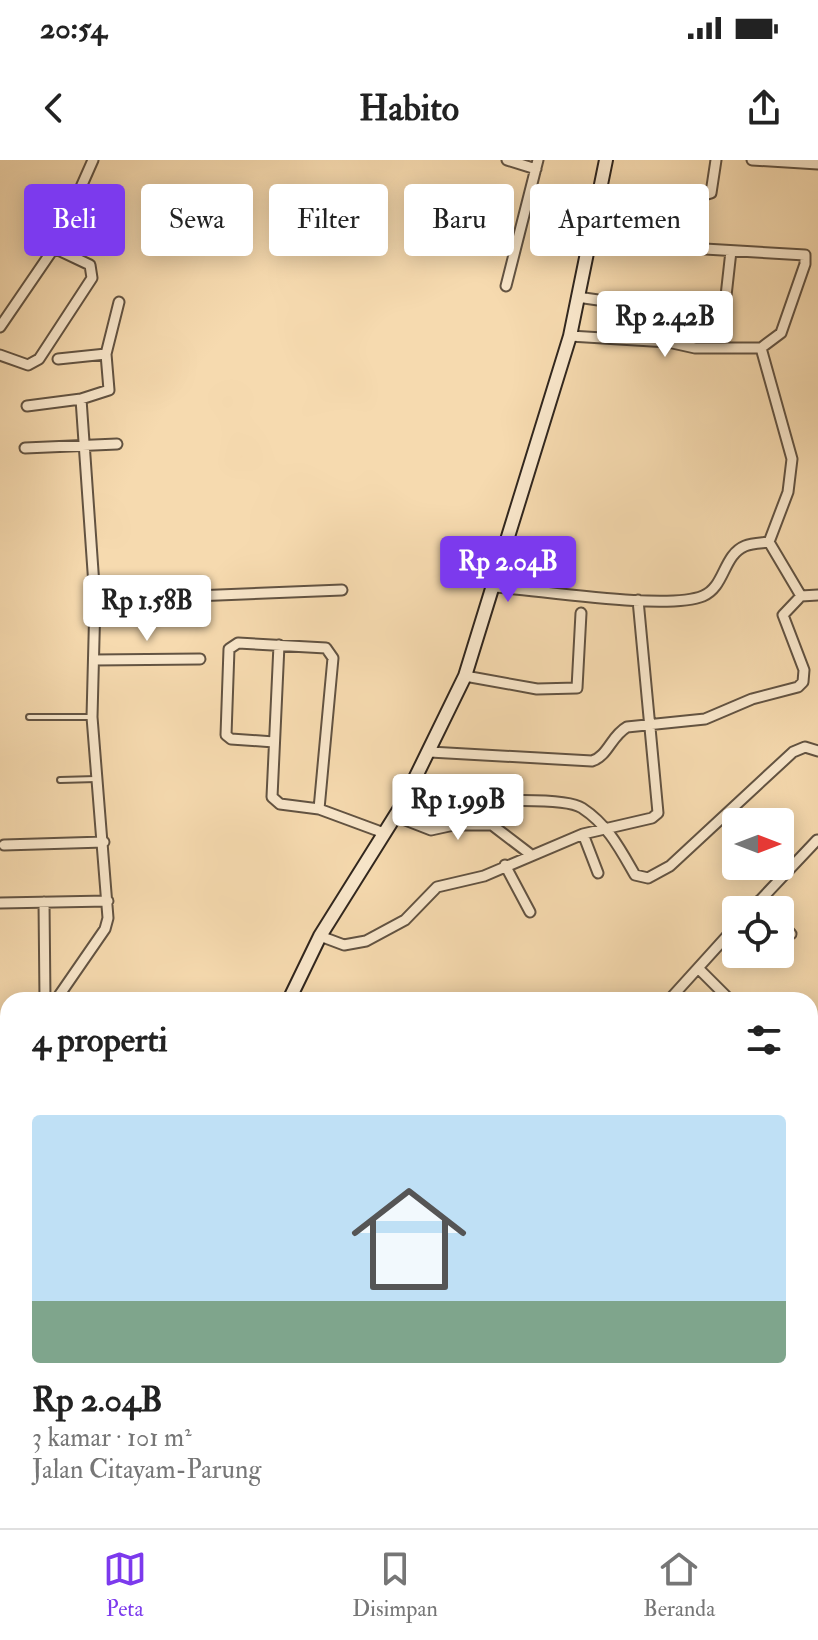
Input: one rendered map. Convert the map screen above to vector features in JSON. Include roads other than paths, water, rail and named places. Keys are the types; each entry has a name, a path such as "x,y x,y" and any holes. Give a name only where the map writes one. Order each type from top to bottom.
{"main road":[{"path":"601,184 606,160"},
{"path":"297,992 320,936 398,810 430,752 465,676 495,587 570,336 585,256"}],"street":[{"path":"82,184 93,160"},
{"path":"507,160 537,165"},
{"path":"709,194 716,160"},
{"path":"752,160 818,164"},
{"path":"506,286 530,201"},
{"path":"570,336 668,342 695,348 761,348 781,333 806,256 796,252 709,249"},
{"path":"577,297 690,313 708,312 726,296 731,251"},
{"path":"0,327 49,256"},
{"path":"0,355 24,364 36,362 92,278 90,265 71,256"},
{"path":"27,406 81,399 109,390 106,354 119,302"},
{"path":"761,348 792,459 788,492 769,542"},
{"path":"58,359 106,354"},
{"path":"62,992 105,929 108,901 92,717 95,600 81,399"},
{"path":"25,448 117,444"},
{"path":"769,542 801,596"},
{"path":"495,587 638,600 704,596 714,589 736,552 745,546 769,542"},
{"path":"95,600 342,590"},
{"path":"430,752 592,761 600,758 616,733 627,727 705,719 752,699 801,685 804,670 783,615 801,596 818,595"},
{"path":"320,936 344,945 366,941 417,912 437,887 462,884 583,834 607,831 652,818 658,813 638,600"},
{"path":"465,676 537,689 577,688 581,613"},
{"path":"274,742 231,739 226,735 228,653 238,643 321,646 330,651 333,658 319,809"},
{"path":"279,645 273,800 319,809 384,833"},
{"path":"94,660 200,659"},
{"path":"398,810 505,801 576,805 617,841 635,875 652,877 670,866 739,805 793,752 805,747 818,751"},
{"path":"398,810 431,830 454,825 497,826 530,854"},
{"path":"583,834 598,873"},
{"path":"764,896 817,840"},
{"path":"4,845 104,842"},
{"path":"505,865 530,912"},
{"path":"0,903 108,901"},
{"path":"44,902 45,992"},
{"path":"676,992 722,941"},
{"path":"698,968 722,992"}],"lane":[{"path":"29,717 92,717"},
{"path":"60,780 96,779"}]}
